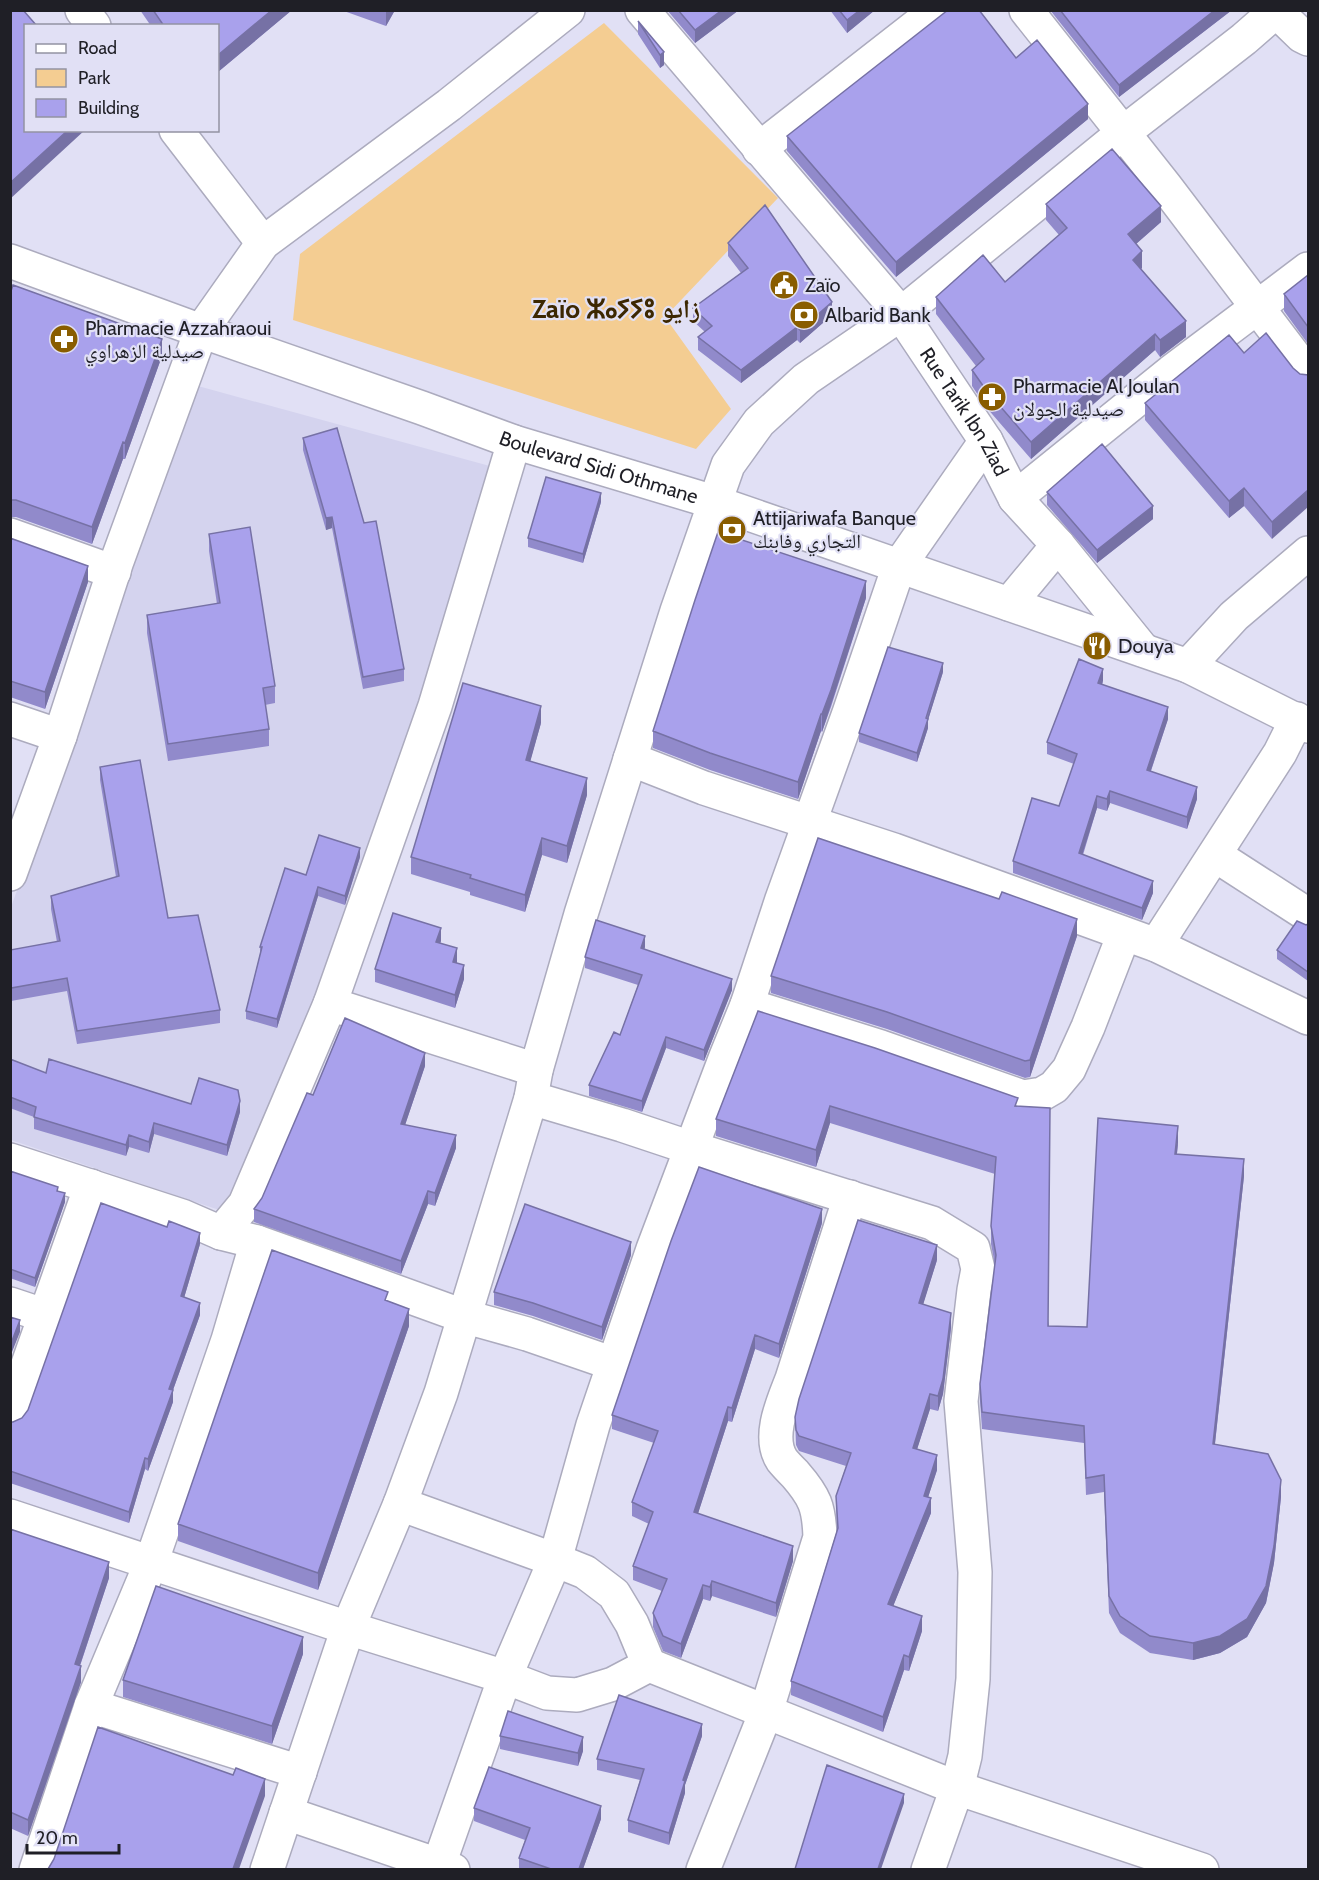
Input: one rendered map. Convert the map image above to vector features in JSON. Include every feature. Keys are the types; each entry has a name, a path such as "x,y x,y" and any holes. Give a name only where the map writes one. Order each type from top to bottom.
{"street":[{"path":"82,10 92,24"},
{"path":"10,874 60,736 114,572 201,332 263,243 449,105 568,10"},
{"name":"Rue Tarik Ibn Ziad","path":"642,10 901,314 986,441 1015,498 1058,545 1143,650"},
{"path":"759,149 937,10"},
{"path":"1026,10 1308,374"},
{"path":"267,1869 348,1628 400,1504 441,1394 581,914 677,611 728,465 759,422 806,380 901,314 1276,11 1308,39"},
{"path":"178,132 263,243"},
{"name":"Boulevard Sidi Othmane","path":"10,261 201,332 514,442 714,502 1188,666 1303,723"},
{"path":"1015,498 1171,372 1308,269"},
{"path":"286,1813 443,1868 506,1677 555,1560 593,1425 654,1249 747,1005 899,566 986,441"},
{"path":"221,1233 245,1204 330,1004 435,706 514,442"},
{"path":"10,535 114,572"},
{"path":"1009,604 1058,545"},
{"path":"1188,666 1234,616 1308,553"},
{"path":"10,719 60,736"},
{"path":"1156,945 1280,753 1303,723"},
{"path":"630,759 704,788 905,854 1156,945 1308,1018"},
{"path":"1215,855 1308,915"},
{"path":"747,1005 881,1047 1023,1097 1042,1094 1054,1087 1069,1069 1124,934"},
{"path":"330,1004 533,1084 622,1125 932,1223 973,1248 978,1269 961,1401 975,1572 973,1679 965,1756 957,1788 928,1869"},
{"path":"10,1160 182,1216 221,1233 257,1242 463,1316 527,1334 614,1364"},
{"path":"10,1415 91,1186"},
{"path":"703,1869 766,1712 820,1538 820,1516 813,1496 782,1460 777,1446 777,1430 782,1405 850,1197"},
{"path":"36,1869 91,1706 151,1563 231,1330 257,1242"},
{"path":"10,1304 46,1316"},
{"path":"400,1504 585,1572 614,1594 632,1624 649,1665 957,1788 1202,1869"},
{"path":"10,1516 348,1628 506,1677 547,1693 577,1695 613,1684 649,1665"},
{"path":"91,1706 300,1772"}],"shaded area":[{"path":"198,386 497,468 259,1174 246,1219 11,1140 10,910"}],"green space":[{"path":"604,23 778,198 665,317 731,409 696,449 293,320 300,254"}],"building":[{"path":"10,10 23,10 35,24 24,24 24,132 66,132 10,183"},
{"path":"153,10 272,10 219,54 219,24 163,24"},
{"path":"678,10 722,10 695,30"},
{"path":"839,10 860,10 847,20"},
{"path":"948,10 979,10 1016,58 1037,40 1088,104 896,262 787,136"},
{"path":"1060,10 1215,10 1119,85"},
{"path":"638,21 664,52 660,55"},
{"path":"1112,149 1161,206 1128,234 1142,251 1133,260 1186,321 1160,340 1155,334 1031,442 986,390 972,370 984,359 936,297 983,255 1005,282 1067,228 1046,204"},
{"path":"765,205 832,302 800,330 797,327 741,370 698,337 712,326 693,308 748,268 728,243"},
{"path":"1308,275 1308,327 1284,294"},
{"path":"13,285 162,339 92,527 16,500 10,500 10,290"},
{"path":"1266,333 1293,368 1300,374 1308,375 1308,490 1272,522 1244,488 1229,501 1145,403 1229,335 1244,353"},
{"path":"337,428 364,523 376,521 404,669 363,677 332,517 326,518 303,438"},
{"path":"1102,444 1153,506 1097,550 1047,492"},
{"path":"546,477 601,493 583,554 528,538"},
{"path":"250,527 275,686 263,688 269,729 168,744 147,615 220,603 209,534"},
{"path":"718,532 866,581 798,782 710,753 653,731"},
{"path":"10,538 88,566 45,692 10,681"},
{"path":"888,647 943,663 917,753 859,733"},
{"path":"1079,659 1103,669 1098,683 1168,707 1147,770 1197,787 1187,817 1110,791 1107,799 1097,796 1079,853 1153,881 1142,908 1013,861 1032,798 1059,806 1077,754 1047,742"},
{"path":"463,683 541,706 526,760 587,778 567,846 542,838 525,895 470,878 471,875 411,857"},
{"path":"140,760 168,918 198,915 220,1010 77,1031 67,978 11,988 10,950 60,941 51,896 119,876 100,767"},
{"path":"319,835 360,848 345,896 318,887 277,1019 246,1011 262,947 260,947 285,868 306,875"},
{"path":"818,838 999,899 1002,892 1077,919 1030,1060 1025,1061 887,1012 771,976"},
{"path":"393,913 441,928 436,942 457,948 453,962 464,965 455,995 375,969"},
{"path":"596,920 645,936 641,948 732,979 704,1050 666,1037 642,1101 589,1085 614,1032 620,1035 642,975 585,957"},
{"path":"1297,921 1308,924 1308,972 1277,950"},
{"path":"758,1011 875,1048 1018,1098 1015,1106 1050,1108 1048,1326 1087,1327 1098,1118 1178,1126 1175,1154 1244,1159 1213,1444 1268,1454 1281,1480 1274,1546 1266,1586 1247,1619 1220,1636 1193,1643 1150,1636 1120,1616 1109,1596 1104,1475 1086,1478 1084,1426 982,1412 980,1384 996,1255 991,1226 996,1157 830,1106 816,1150 716,1119"},
{"path":"345,1018 425,1053 401,1124 456,1135 435,1193 428,1191 401,1261 254,1209 262,1198 307,1093 313,1095"},
{"path":"10,1059 46,1073 49,1059 191,1104 199,1078 238,1090 240,1101 227,1145 154,1123 149,1142 129,1135 126,1145 34,1117 36,1107 10,1097"},
{"path":"699,1167 822,1209 779,1344 755,1335 732,1408 728,1407 694,1512 793,1546 776,1603 712,1581 710,1587 703,1585 681,1644 663,1636 653,1613 667,1579 633,1566 653,1512 632,1502 658,1431 612,1415 671,1241"},
{"path":"10,1171 58,1187 57,1191 65,1193 35,1278 10,1269"},
{"path":"101,1203 167,1227 169,1221 200,1233 181,1296 200,1303 169,1389 173,1390 148,1459 145,1458 129,1512 10,1471 10,1422 22,1418 28,1410"},
{"path":"525,1204 631,1242 602,1327 494,1292"},
{"path":"858,1220 937,1245 919,1303 951,1313 943,1379 938,1396 930,1394 913,1448 937,1455 924,1496 931,1498 888,1604 922,1616 909,1657 904,1655 883,1717 791,1681 838,1528 836,1496 851,1453 799,1436 795,1417"},
{"path":"272,1250 388,1292 385,1300 409,1309 318,1573 178,1524"},
{"path":"10,1317 20,1320 10,1346"},
{"path":"10,1529 109,1562 75,1664 81,1666 28,1820 10,1812"},
{"path":"156,1586 303,1637 272,1726 123,1680"},
{"path":"619,1695 702,1724 683,1780 685,1781 669,1833 628,1820 644,1769 597,1759"},
{"path":"508,1711 583,1737 578,1753 500,1736"},
{"path":"98,1727 233,1775 236,1768 265,1779 233,1869 48,1869 54,1859"},
{"path":"827,1765 904,1794 878,1869 795,1869"},
{"path":"489,1767 601,1806 579,1869 551,1869 519,1858 530,1828 474,1808"}],"place":[{"name":"Zaïo","path":"784,285"},
{"name":"Albarid Bank","path":"804,315"},
{"name":"Pharmacie Azzahraoui صيدلية الزهراوي","path":"64,339"},
{"name":"Pharmacie Al Joulan صيدلية الجولان","path":"992,397"},
{"name":"Attijariwafa Banque التجاري وفابنك","path":"732,530"},
{"name":"Douya","path":"1097,646"}],"district":[{"name":"Zaïo ⵣⴰⵢⵢⵓ زايو","path":"616,309"}]}
